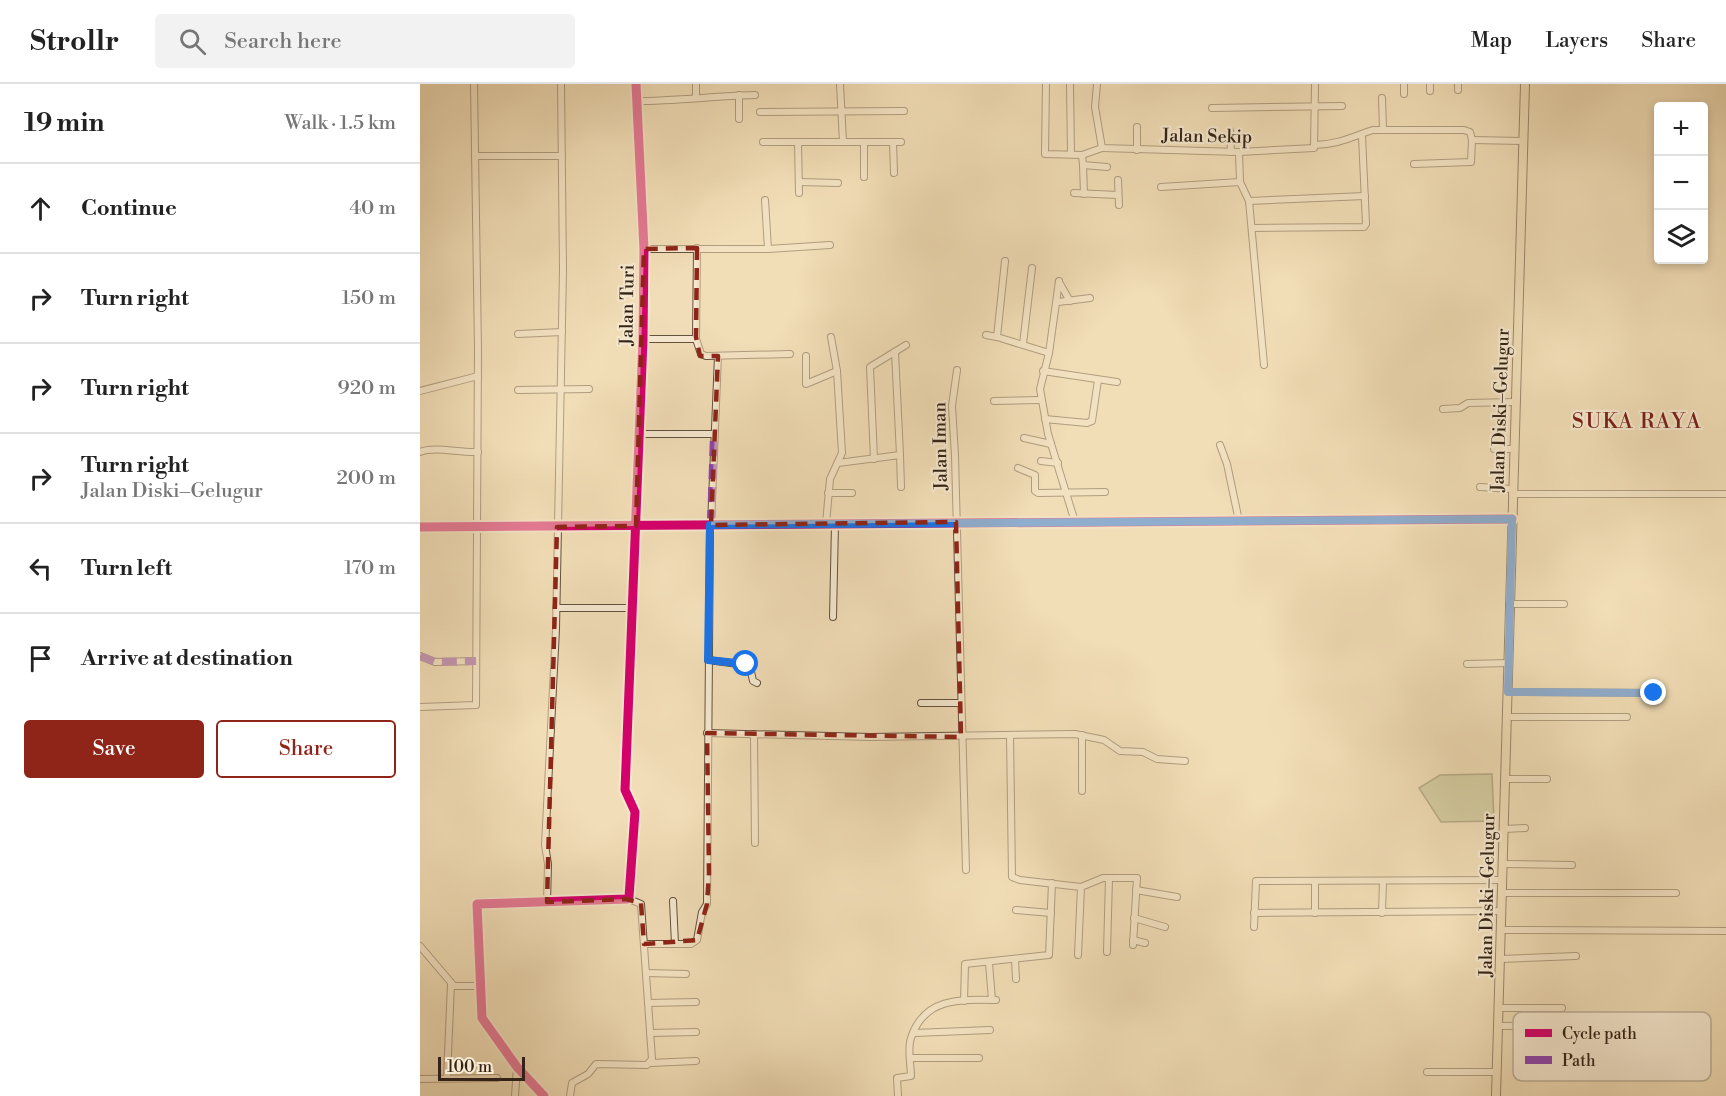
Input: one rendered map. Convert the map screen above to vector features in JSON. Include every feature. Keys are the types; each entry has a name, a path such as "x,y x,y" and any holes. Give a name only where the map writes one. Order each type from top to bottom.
{"main road":[{"name":"Jalan Diski–Gelugur","path":"1496,1096 1525,84"}],"street":[{"path":"420,707 476,705 478,376 474,84"},
{"path":"547,902 548,864 545,845 556,608 562,332 561,84"},
{"name":"Jalan Turi","path":"628,899 635,812 625,790 641,434 644,249 636,84"},
{"path":"696,84 696,98"},
{"path":"840,84 843,142"},
{"path":"1046,84 1045,154 1082,155 1102,148 1095,107 1096,84"},
{"path":"1070,84 1071,154"},
{"path":"1315,84 1315,145"},
{"path":"1404,84 1404,94"},
{"path":"739,95 739,119"},
{"path":"636,101 678,101 755,95"},
{"path":"1382,98 1383,129"},
{"path":"1212,108 1342,106"},
{"path":"760,112 904,111"},
{"path":"1137,127 1137,150"},
{"name":"Jalan Sekip","path":"1102,148 1235,152 1313,148 1315,145 1334,144 1362,136 1370,130 1383,129 1464,130 1470,132 1472,140"},
{"path":"1230,131 1240,182 1249,201 1264,365"},
{"path":"1252,228 1364,227 1362,136"},
{"path":"1414,164 1471,162 1472,140 1523,141"},
{"path":"762,142 901,142"},
{"path":"864,142 864,177"},
{"path":"893,142 894,173"},
{"path":"798,143 799,193"},
{"path":"1082,155 1084,194"},
{"path":"475,156 560,156"},
{"path":"1083,165 1107,167"},
{"path":"1118,180 1119,205"},
{"path":"799,182 838,183"},
{"path":"1161,187 1240,182"},
{"path":"1074,193 1118,195"},
{"path":"1249,201 1365,196"},
{"path":"765,200 768,249"},
{"path":"644,249 768,249 830,245"},
{"path":"697,248 696,339 703,356 790,354"},
{"path":"997,337 1005,261"},
{"path":"1023,344 1032,268"},
{"path":"1070,302 1059,281 1058,302 1040,389 1045,419 1075,522"},
{"path":"1058,302 1090,298"},
{"path":"518,334 562,332"},
{"path":"986,335 1049,353"},
{"path":"826,524 828,493 842,453 837,371 831,337"},
{"path":"643,339 696,339"},
{"path":"873,459 870,367 906,345"},
{"path":"895,352 901,487"},
{"path":"644,944 691,944 697,940 702,912 707,904 710,525 718,356"},
{"path":"806,356 806,384 837,371"},
{"name":"Jalan Iman","path":"957,370 952,422 966,870"},
{"path":"1043,371 1117,382"},
{"path":"420,391 478,376"},
{"path":"1045,419 1087,423 1092,421 1098,380"},
{"path":"518,390 589,389"},
{"path":"994,402 1041,400"},
{"path":"1443,409 1460,408 1468,403 1515,402"},
{"path":"641,434 714,434"},
{"path":"1024,438 1052,444"},
{"path":"1220,445 1227,464 1239,521"},
{"path":"420,452 435,448 448,452 478,452"},
{"path":"1494,449 1513,449"},
{"path":"838,463 900,455"},
{"path":"1041,461 1058,463"},
{"path":"1017,468 1035,475 1036,492 1105,492"},
{"path":"1480,488 1512,491 1726,494"},
{"path":"828,493 852,493"},
{"path":"420,527 1512,519"},
{"path":"833,617 835,524"},
{"path":"1509,604 1564,604"},
{"path":"556,608 634,608"},
{"path":"420,656 435,662 476,661"},
{"path":"708,660 746,664 750,667 753,681 757,684"},
{"path":"1467,664 1509,663"},
{"path":"1508,692 1654,693"},
{"path":"921,703 960,703"},
{"path":"1507,717 1627,717"},
{"path":"707,734 961,737 1082,735 1104,740 1120,751 1143,752 1157,759 1185,761"},
{"path":"754,734 755,843"},
{"path":"1010,735 1012,877 1081,887 1109,878 1137,879 1133,943 1145,943"},
{"path":"1082,735 1082,791"},
{"path":"1505,779 1547,779"},
{"path":"1503,829 1525,828"},
{"path":"1502,864 1572,865"},
{"path":"1107,952 1109,878"},
{"path":"1382,913 1383,880"},
{"path":"1254,927 1256,881 1502,880"},
{"path":"1315,881 1315,913"},
{"path":"964,1001 965,964 1049,955 1052,883"},
{"path":"1078,955 1081,887"},
{"path":"1136,890 1177,897"},
{"path":"1502,893 1676,893"},
{"path":"544,1096 517,1067 483,1018 477,904 628,899 641,904 650,1063"},
{"path":"673,901 675,944"},
{"path":"1016,910 1051,913"},
{"path":"1254,913 1502,911"},
{"path":"1134,918 1166,927"},
{"path":"1501,930 1726,931"},
{"path":"420,946 451,984 459,987 480,986"},
{"path":"1501,959 1576,956"},
{"path":"1015,960 1016,979"},
{"path":"898,1096 897,1078 912,1076 910,1039 926,1012 941,1003 994,1000 989,963"},
{"path":"645,973 686,974"},
{"path":"447,1077 451,984"},
{"path":"648,1003 696,1002"},
{"path":"1499,1008 1562,1008"},
{"path":"1498,1026 1513,1026"},
{"path":"914,1033 990,1030"},
{"path":"650,1033 696,1032"},
{"path":"911,1058 979,1058"},
{"path":"570,1096 572,1083 588,1074 596,1064 696,1061"},
{"path":"515,1096 517,1067"},
{"path":"1427,1072 1497,1072"},
{"path":"420,1079 497,1078"}],"highlighted area":[{"path":"697,248 696,337 700,356 718,356 711,525 956,522 961,737 707,733 709,873 707,904 697,940 644,944 641,903 626,899 547,902 557,527 636,526 644,249"}],"green space":[{"path":"1492,774 1494,821 1441,822 1419,788 1440,775"}],"marked path":[{"path":"711,525 714,434"},
{"path":"420,656 435,662 476,661"}],"cycle path":[{"path":"544,1096 517,1067 482,1018 477,904 627,899 629,897 635,812 625,790 643,339 644,249 636,84"},
{"path":"420,527 1512,519"}],"district":[{"name":"SUKA RAYA","path":"1637,421"}],"route":[{"path":"746,664 708,660 710,525 1512,519 1508,692 1654,693"}]}
